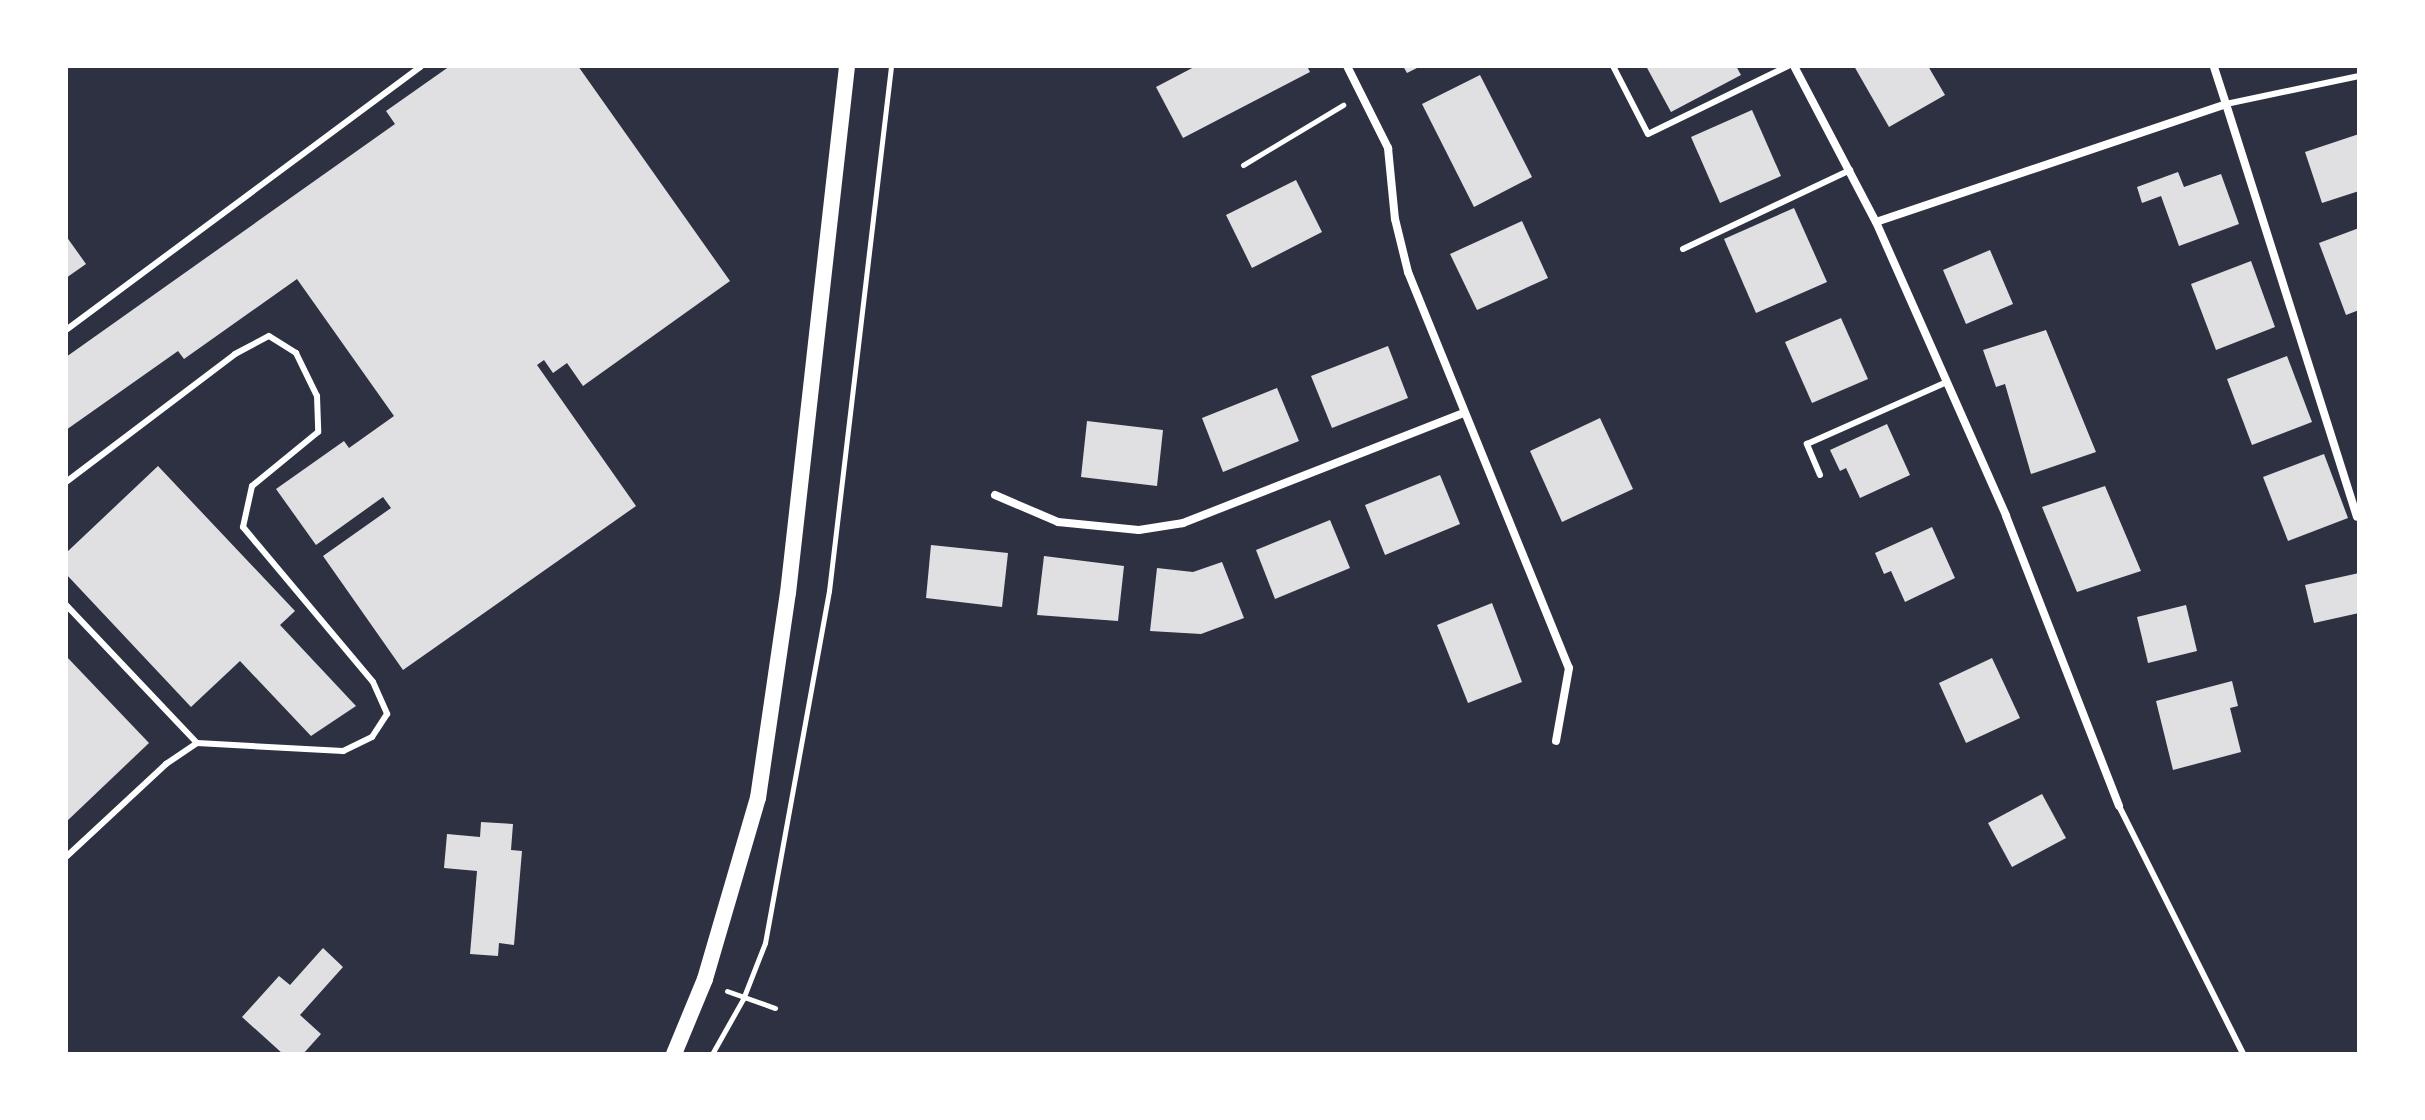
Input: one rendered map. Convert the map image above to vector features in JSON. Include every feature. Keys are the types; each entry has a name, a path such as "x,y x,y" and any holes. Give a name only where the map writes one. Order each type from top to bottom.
{"main road":[{"path":"674,1054 705,979 758,798 788,593 847,66"}],"street":[{"path":"1347,66 1388,148 1395,219 1408,272 1569,668 1556,741"},
{"path":"1794,66 1876,222 2006,516 2119,806"},
{"path":"2214,66 2357,517"},
{"path":"1876,222 2226,104"},
{"path":"995,495 1058,522 1139,530 1183,523 1464,413"}],"lane":[{"path":"66,330 421,66"},
{"path":"1613,66 1648,134 1788,66"},
{"path":"2226,104 2359,76"},
{"path":"1683,249 1851,170"},
{"path":"66,482 235,354 269,336 296,353 317,396 318,432 252,486 243,527 373,682 387,714 372,737 343,751 197,743 166,764 66,857"},
{"path":"1820,475 1807,444 1947,382"},
{"path":"66,605 197,743"},
{"path":"2119,806 2243,1054"}],"path":[{"path":"712,1054 743,999 765,943 829,591 891,66"},
{"path":"1243,165 1361,94"},
{"path":"705,979 743,999 775,1008"}],"building":[{"path":"450,66 578,66 730,281 583,386 567,363 553,373 544,360 537,365 636,506 403,670 323,556 391,508 383,497 316,545 276,489 344,441 349,448 394,416 297,279 184,359 178,351 66,430 66,357 395,124 386,111"},
{"path":"1196,66 1307,66 1310,72 1183,138 1156,87"},
{"path":"1403,66 1421,66 1407,73"},
{"path":"1646,66 1736,66 1741,75 1671,112"},
{"path":"1854,66 1928,66 1945,95 1889,127"},
{"path":"1480,75 1532,177 1474,207 1422,104"},
{"path":"1752,110 1781,176 1720,203 1691,137"},
{"path":"2359,134 2359,191 2322,203 2305,152"},
{"path":"2178,172 2184,187 2221,174 2239,224 2179,246 2161,196 2142,203 2137,187"},
{"path":"1296,180 1322,232 1252,268 1226,215"},
{"path":"1794,208 1827,282 1756,313 1724,239"},
{"path":"1522,221 1548,278 1477,310 1450,254"},
{"path":"2359,228 2359,310 2346,315 2319,243"},
{"path":"66,236 86,264 66,278"},
{"path":"1990,250 2013,304 1966,324 1943,270"},
{"path":"2251,261 2275,327 2216,350 2191,284"},
{"path":"1841,318 1868,379 1812,403 1785,342"},
{"path":"2046,330 2096,452 2031,474 2005,384 1996,387 1983,350"},
{"path":"1388,346 1408,398 1332,428 1311,376"},
{"path":"2287,356 2312,422 2252,445 2227,379"},
{"path":"1277,388 1299,441 1223,472 1202,418"},
{"path":"1600,418 1633,489 1562,522 1530,451"},
{"path":"1087,421 1163,430 1157,486 1081,477"},
{"path":"1887,424 1910,475 1860,498 1846,468 1840,471 1830,450"},
{"path":"2324,454 2348,518 2288,541 2263,477"},
{"path":"158,466 295,611 280,625 356,706 311,736 240,661 191,707 66,574 66,553"},
{"path":"1440,475 1460,524 1385,555 1365,505"},
{"path":"2105,486 2141,571 2077,592 2042,507"},
{"path":"1330,520 1350,568 1275,599 1256,550"},
{"path":"1932,527 1955,578 1905,602 1891,571 1884,574 1875,553"},
{"path":"931,545 1008,553 1002,607 926,598"},
{"path":"1044,556 1124,566 1118,621 1037,615"},
{"path":"1222,562 1244,618 1201,634 1150,631 1157,568 1193,572"},
{"path":"2359,573 2359,613 2314,623 2305,585"},
{"path":"1492,603 1522,682 1468,703 1437,625"},
{"path":"2186,605 2197,651 2148,663 2137,617"},
{"path":"66,656 149,743 66,822"},
{"path":"1992,658 2020,718 1966,743 1939,683"},
{"path":"2232,681 2238,706 2230,708 2241,752 2173,770 2156,701"},
{"path":"2042,794 2066,838 2012,867 1988,823"},
{"path":"481,822 513,824 511,850 522,851 514,945 499,943 498,956 470,954 477,871 444,868 447,834 480,837"},
{"path":"323,948 343,967 300,1015 321,1034 303,1054 283,1054 242,1017 279,976 290,985"}]}
